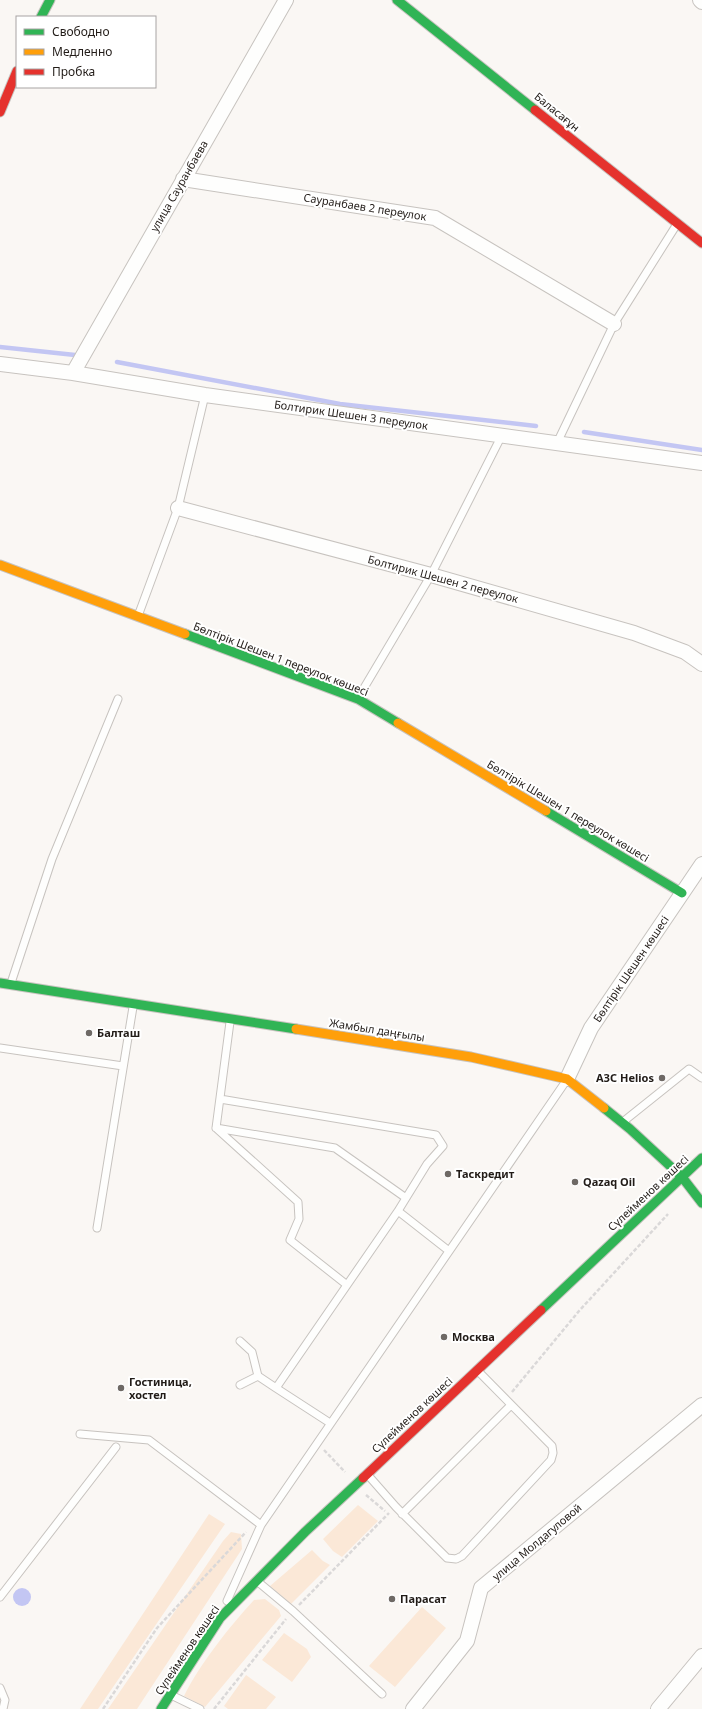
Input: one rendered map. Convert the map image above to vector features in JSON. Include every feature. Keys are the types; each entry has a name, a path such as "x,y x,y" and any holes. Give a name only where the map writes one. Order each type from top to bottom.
{"main road":[{"path":"42,16 50,0"},
{"name":"Баласағұн","path":"397,0 702,243"},
{"path":"0,112 16,73"},
{"name":"Бөлтірік Шешен 1 переулок көшесі","path":"0,565 358,700 682,894"},
{"name":"Жамбыл даңғылы","path":"0,983 471,1057 567,1080 622,1123 682,1177 702,1202"},
{"name":"Сүлейменов көшесі","path":"161,1709 220,1618 256,1581 305,1532 702,1158"}],"street":[{"name":"улица Сауранбаева","path":"73,373 286,0"},
{"name":"Сауранбаев 2 переулок","path":"183,179 435,218 614,324"},
{"name":"Болтирик Шешен 3 переулок","path":"0,364 73,373 205,395 702,463"},
{"name":"Болтирик Шешен 2 переулок","path":"178,508 431,575 634,633 685,652 702,664"},
{"name":"Бөлтірік Шешен көшесі","path":"567,1080 591,1028 702,864"},
{"name":"улица Молдагуловой","path":"413,1709 467,1641 481,1588 702,1405"},
{"path":"658,1709 702,1656"}],"lane":[{"path":"557,443 614,324 677,224"},
{"path":"138,616 178,508 205,395"},
{"path":"358,700 431,575 502,435"},
{"path":"11,985 52,859 118,699"},
{"path":"97,1228 133,1005"},
{"path":"216,1128 230,1020"},
{"path":"0,1048 123,1066"},
{"path":"622,1123 689,1069 702,1078"},
{"path":"220,1618 261,1525 567,1080"},
{"path":"220,1099 436,1135 443,1146 427,1164 398,1211 276,1388"},
{"path":"216,1128 335,1148 406,1198"},
{"path":"216,1128 298,1202 299,1219 290,1240 347,1285"},
{"path":"398,1211 449,1251"},
{"path":"240,1342 252,1352 258,1376 330,1423"},
{"path":"367,1474 402,1514 447,1558 456,1559 462,1556 551,1460 553,1453 552,1446 477,1370"},
{"path":"240,1384 258,1376"},
{"path":"402,1514 511,1405"},
{"path":"80,1434 149,1440 261,1525"},
{"path":"0,1597 116,1447"},
{"path":"256,1581 293,1611 382,1694"},
{"path":"0,1688 5,1700 3,1709"},
{"path":"170,1695 200,1709"}],"path":[{"path":"525,1375 579,1311 670,1213"},
{"path":"214,1709 293,1611 396,1507"}],"shaded area":[{"path":"358,1505 378,1521 342,1557 333,1551 323,1539"},
{"path":"209,1514 225,1524 98,1709 80,1709"},
{"path":"231,1532 241,1534 242,1549 137,1709 108,1709 223,1541"},
{"path":"312,1550 323,1561 330,1565 291,1604 270,1586"},
{"path":"265,1599 279,1610 281,1616 205,1707 184,1696 198,1671 235,1622 254,1600"},
{"path":"422,1607 446,1628 395,1687 369,1666"},
{"path":"284,1633 307,1649 311,1657 292,1682 262,1660"},
{"path":"246,1675 276,1697 266,1709 228,1709 224,1706"}],"water":[{"path":"22,1588 28,1591 31,1597 28,1603 22,1606 16,1603 13,1597 16,1591"}],"waterway":[{"path":"0,347 75,355"},
{"path":"117,362 340,404 536,426"},
{"path":"584,432 702,450"}],"traffic: fast":[{"path":"42,16 50,0"},
{"path":"397,0 535,110"},
{"path":"185,634 358,699 398,723"},
{"path":"546,811 682,893"},
{"path":"0,983 296,1029"},
{"path":"604,1108 630,1129 682,1177 702,1203"},
{"path":"541,1310 702,1158"},
{"path":"161,1709 220,1618 305,1532 363,1478"}],"traffic: slow":[{"path":"0,565 185,634"},
{"path":"398,723 546,811"},
{"path":"296,1029 471,1057 567,1079 604,1108"}],"traffic: jam":[{"path":"0,112 16,73"},
{"path":"535,110 702,243"},
{"path":"363,1478 541,1310"}],"place":[{"name":"Балташ","path":"89,1033"},
{"name":"АЗС Helios","path":"662,1078"},
{"name":"Таскредит","path":"448,1174"},
{"name":"Qazaq Oil","path":"575,1182"},
{"name":"Москва","path":"444,1337"},
{"name":"Гостиница, хостел","path":"121,1388"},
{"name":"Парасат","path":"392,1599"}]}
